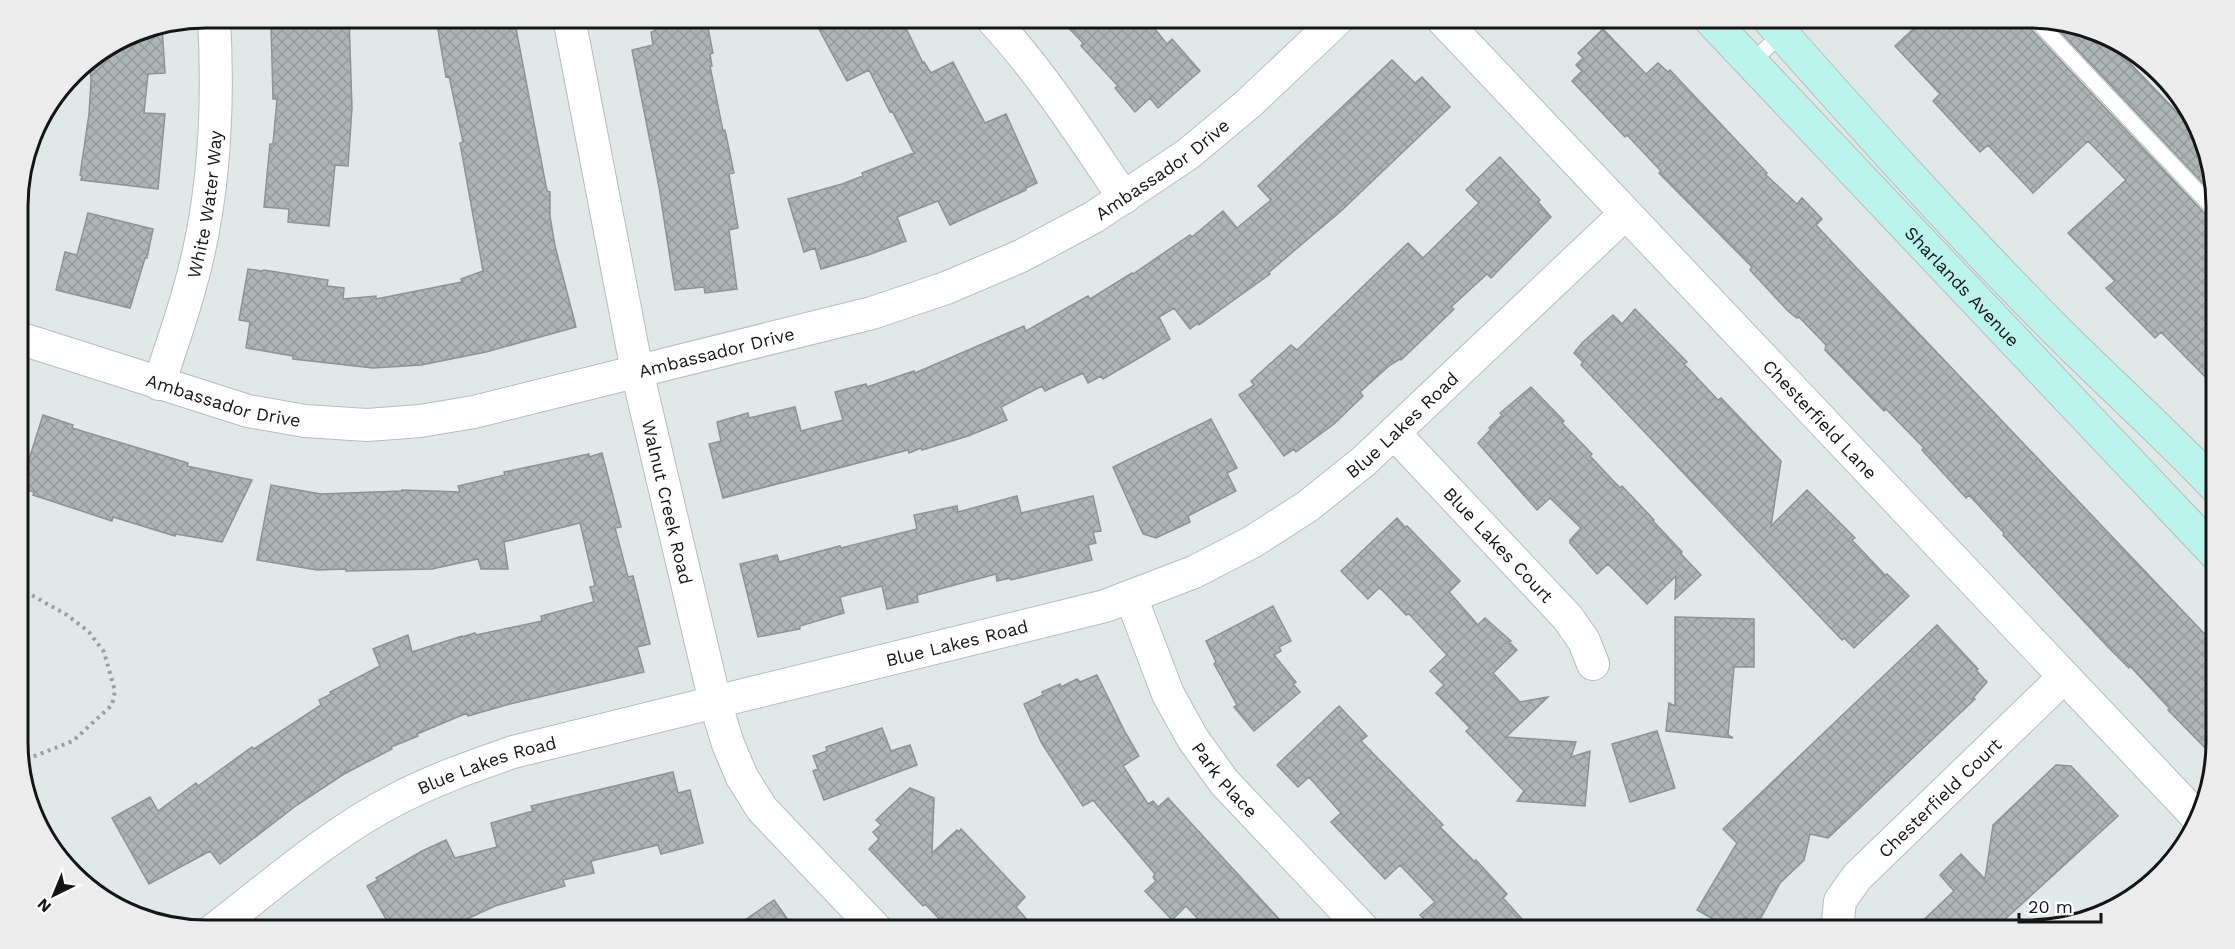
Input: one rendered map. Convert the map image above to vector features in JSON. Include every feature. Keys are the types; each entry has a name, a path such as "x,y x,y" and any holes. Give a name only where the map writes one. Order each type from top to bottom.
{"main road":[{"name":"Sharlands Avenue","path":"1718,28 2206,543"},
{"name":"Sharlands Avenue","path":"1787,28 1896,160 2048,322 2206,477"}],"street":[{"name":"Ambassador Drive","path":"29,341 248,411 305,421 368,424 420,421 474,412 872,313 946,288 1021,256 1094,217 1188,154 1248,104 1328,28"},
{"name":"Chesterfield Lane","path":"1451,28 2192,812"},
{"name":"White Water Way","path":"159,384 191,282 206,214 214,150 217,78 215,29"},
{"name":"Walnut Creek Road","path":"571,29 638,372 715,702 728,744 742,777 762,809 868,920"},
{"path":"1001,29 1061,103 1124,198"},
{"name":"Blue Lakes Road","path":"226,920 342,832 393,801 451,773 513,752 1093,608 1131,597 1194,572 1252,542 1308,506 1364,461 1625,214"},
{"name":"Blue Lakes Court","path":"1394,433 1568,618 1584,641 1593,664"},
{"name":"Park Place","path":"1131,597 1168,694 1193,739 1224,782 1355,920"},
{"name":"Chesterfield Court","path":"1838,920 1840,900 1857,877 2064,677"}],"lane":[{"path":"1751,63 1779,28"},
{"path":"2045,30 2206,199"}],"path":[{"path":"28,593 67,615 89,632 104,652 115,691 112,705 73,741 29,758"}],"building":[{"path":"1154,28 1167,44 1172,39 1200,71 1158,108 1150,98 1135,112 1115,88 1118,86 1081,46 1083,43 1069,29"},
{"path":"1914,28 2030,28 2206,215 2206,378 2161,332 2155,338 2106,288 2115,281 2068,233 2126,180 2088,141 2033,193 1988,145 1980,152 1933,101 1940,94 1895,46"},
{"path":"271,29 349,29 352,108 348,166 335,165 329,226 288,222 289,209 264,207 277,99 273,99"},
{"path":"438,29 516,29 547,191 550,192 550,216 555,246 576,327 486,352 421,365 373,368 293,359 293,356 246,348 250,322 239,320 248,269 328,280 327,286 344,288 343,299 376,296 376,299 462,282 461,279 483,271 460,143 463,142 449,76 446,77"},
{"path":"654,29 708,29 713,53 710,54 712,66 710,66 734,173 729,174 738,228 729,230 737,289 705,293 704,287 675,290 659,187 632,50 653,45 651,32 655,31"},
{"path":"819,29 906,29 923,63 931,73 953,62 985,123 1006,114 1037,183 950,225 938,201 897,217 906,241 821,269 815,248 804,252 788,199 842,184 863,176 862,173 914,153 869,70 847,81"},
{"path":"1603,29 1646,74 1658,63 1668,72 1670,70 1767,173 1765,174 1797,204 1802,198 1822,219 1816,225 2206,635 2206,749 2130,666 2129,668 2108,647 2003,535 2004,533 1969,495 1966,498 1922,450 1924,448 1886,409 1884,411 1825,350 1826,345 1799,317 1797,318 1788,311 1750,270 1752,267 1659,173 1661,171 1627,135 1625,137 1572,81 1582,71 1576,65 1583,58 1578,53"},
{"path":"2060,32 2096,42 2123,56 2184,119 2193,139 2205,185"},
{"path":"162,35 165,73 148,74 144,113 165,114 158,189 81,180 91,72 118,52"},
{"path":"1392,60 1415,83 1422,77 1450,107 1341,211 1269,272 1270,274 1199,325 1198,323 1190,329 1174,308 1159,317 1170,339 1103,379 1101,376 1088,383 1083,373 1045,391 1042,386 1001,407 1007,420 968,436 922,450 921,448 909,453 908,450 723,498 709,444 721,441 717,422 748,413 749,418 795,407 801,431 843,420 835,392 866,384 867,387 914,371 915,373 1024,326 1026,331 1088,296 1090,299 1133,274 1190,235 1192,237 1223,211 1237,228 1271,200 1258,186"},
{"path":"1500,157 1540,200 1538,202 1551,217 1491,278 1487,274 1451,307 1454,309 1401,360 1390,365 1360,392 1363,396 1334,424 1296,452 1294,449 1284,456 1239,395 1254,385 1251,381 1291,345 1297,350 1408,243 1423,258 1479,203 1466,190"},
{"path":"88,213 153,229 147,258 145,258 130,308 56,290 65,252 77,255"},
{"path":"1635,309 1687,362 1684,364 1718,400 1721,398 1781,461 1771,526 1807,490 1855,538 1852,540 1885,575 1887,574 1909,596 1854,648 1844,638 1842,640 1581,365 1583,362 1574,353 1582,343 1613,315 1622,324"},
{"path":"1531,387 1564,421 1562,423 1592,454 1590,456 1654,520 1701,575 1675,599 1676,576 1647,604 1608,564 1597,574 1570,543 1581,528 1550,498 1537,510 1478,443 1502,415 1500,413"},
{"path":"43,415 73,425 72,428 188,463 187,466 252,480 222,542 176,534 175,536 113,517 112,521 33,495 34,492 28,490 29,461"},
{"path":"1211,419 1237,468 1227,473 1236,491 1188,516 1190,522 1156,538 1143,534 1113,467"},
{"path":"602,453 621,527 615,528 628,577 633,576 650,644 637,647 644,672 468,716 467,713 417,734 418,736 391,747 392,749 344,774 297,805 220,864 210,851 149,884 112,818 150,797 158,811 196,783 198,786 252,747 254,749 321,705 319,700 331,694 330,692 380,666 373,649 408,635 412,652 462,636 542,621 541,616 594,602 590,587 595,586 580,523 504,542 508,569 481,569 478,559 432,569 346,571 346,569 317,570 257,560 271,485 321,494 402,490 460,492 458,486 505,475 504,472"},
{"path":"1017,496 1021,513 1093,496 1101,531 1093,532 1096,543 1088,545 1092,560 1011,580 1010,578 997,581 996,574 917,595 918,602 887,609 882,586 840,597 844,613 800,626 800,629 758,637 740,564 777,555 779,562 840,546 841,548 917,529 914,515 957,506 958,512"},
{"path":"1397,518 1460,581 1449,592 1478,625 1485,618 1511,641 1509,642 1517,650 1493,673 1520,702 1548,697 1506,737 1576,742 1571,757 1590,751 1585,806 1517,801 1524,791 1466,731 1470,728 1436,693 1444,685 1430,671 1447,655 1409,614 1406,615 1383,591 1379,588 1368,599 1341,571"},
{"path":"1273,606 1291,641 1279,647 1281,651 1274,655 1296,682 1293,684 1300,692 1254,731 1234,707 1237,705 1214,664 1216,662 1206,641"},
{"path":"1675,617 1754,619 1754,667 1734,667 1728,735 1733,738 1666,731 1669,703 1675,706"},
{"path":"1937,625 1978,669 1976,670 1987,682 1973,698 1975,699 1828,838 1810,834 1804,860 1780,883 1760,920 1744,918 1743,920 1715,920 1697,910 1737,843 1723,829"},
{"path":"1097,675 1139,756 1123,766 1148,804 1153,801 1158,807 1168,798 1280,920 1199,920 1186,906 1172,920 1145,891 1156,881 1153,877 1155,874 1093,800 1083,806 1042,744 1024,704 1060,684 1061,687 1077,679 1080,682"},
{"path":"1339,706 1367,736 1361,741 1443,825 1440,827 1475,862 1476,860 1507,894 1503,898 1523,920 1425,920 1420,915 1435,902 1400,865 1385,879 1331,822 1341,813 1309,777 1298,787 1277,765"},
{"path":"882,728 891,751 910,745 917,765 824,800 813,771 818,769 813,756 827,751 826,747"},
{"path":"1657,731 1675,788 1630,802 1612,744"},
{"path":"2056,765 2071,766 2118,816 2004,920 1924,920 1954,891 1940,875 1961,854 1985,879 1993,825"},
{"path":"673,772 678,793 690,790 703,843 661,854 658,845 591,861 594,873 563,880 565,886 495,906 465,920 387,920 367,886 378,880 376,878 446,840 455,858 497,847 491,823 533,811 531,806"},
{"path":"910,788 934,798 932,853 961,829 1025,897 1016,907 1027,920 940,920 925,904 923,906 869,849 879,839 873,832 881,825 876,820"},
{"path":"774,900 788,920 745,920"}]}
